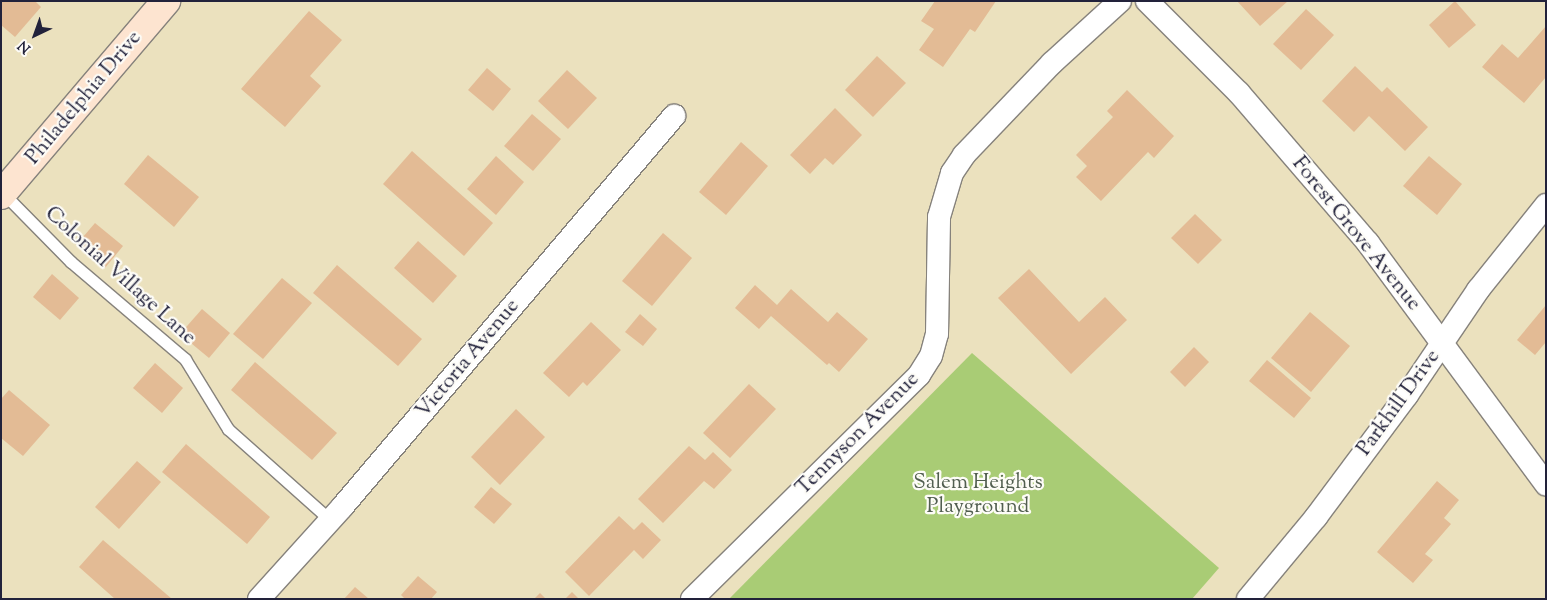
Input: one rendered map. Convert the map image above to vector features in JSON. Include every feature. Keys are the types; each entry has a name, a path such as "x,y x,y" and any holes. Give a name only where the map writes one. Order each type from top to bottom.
{"main road":[{"name":"Philadelphia Drive","path":"2,194 166,1"}],"street":[{"name":"Tennyson Avenue","path":"692,599 919,375 931,356 937,334 939,217 952,173 964,156 1052,63 1120,1"},
{"name":"Forest Grove Avenue","path":"1147,1 1245,100 1368,244 1443,342 1546,484"},
{"name":"Victoria Avenue","path":"259,599 330,520 674,116"},
{"name":"Parkhill Drive","path":"1248,599 1316,517 1443,342 1484,282 1546,205"}],"lane":[{"name":"Colonial Village Lane","path":"2,194 71,262 185,359 228,429 330,520"}],"green space":[{"name":"Salem Heights Playground","path":"972,353 1219,568 1192,599 729,599"}],"building":[{"path":"1,1 35,1 41,7 15,37 1,25"},
{"path":"935,1 996,1 975,32 970,29 943,67 919,50 934,29 921,21"},
{"path":"1237,1 1288,1 1260,26"},
{"path":"1455,1 1476,25 1449,48 1429,25"},
{"path":"1306,9 1334,35 1301,70 1273,44"},
{"path":"309,11 342,40 310,76 321,86 285,127 241,89"},
{"path":"1546,26 1546,77 1524,103 1482,67 1502,44 1518,58"},
{"path":"877,56 906,83 873,117 845,90"},
{"path":"1355,66 1382,92 1387,87 1428,127 1405,151 1369,116 1354,132 1322,101"},
{"path":"487,68 511,89 493,111 468,90"},
{"path":"567,70 597,98 568,129 538,101"},
{"path":"1127,90 1174,136 1154,158 1148,152 1101,201 1076,177 1087,166 1076,155 1113,117 1107,111"},
{"path":"835,108 862,135 833,165 825,158 810,174 790,155"},
{"path":"532,114 561,139 533,171 504,146"},
{"path":"741,142 768,166 726,215 699,192"},
{"path":"412,151 493,223 464,256 383,184"},
{"path":"148,155 199,197 174,227 124,184"},
{"path":"496,156 524,182 496,215 467,189"},
{"path":"1429,156 1462,184 1437,215 1403,186"},
{"path":"1195,214 1222,240 1198,264 1171,238"},
{"path":"95,223 123,246 105,268 77,244"},
{"path":"663,233 692,258 652,306 622,281"},
{"path":"418,241 457,276 433,303 394,268"},
{"path":"337,265 422,339 398,366 313,293"},
{"path":"1029,269 1079,322 1105,297 1127,320 1071,374 998,298"},
{"path":"52,274 79,298 60,320 33,297"},
{"path":"282,278 312,303 263,359 233,334"},
{"path":"755,285 777,305 791,289 828,322 837,312 868,339 839,372 829,363 827,365 771,316 759,329 735,308"},
{"path":"1546,305 1546,342 1535,355 1517,340"},
{"path":"202,309 230,333 209,358 180,334"},
{"path":"1310,312 1350,346 1311,392 1271,358"},
{"path":"640,314 657,329 643,346 625,332"},
{"path":"591,322 621,350 587,386 583,382 569,397 543,373"},
{"path":"1194,347 1209,362 1185,387 1170,372"},
{"path":"1267,360 1311,398 1294,418 1249,381"},
{"path":"255,362 337,433 312,460 231,390"},
{"path":"155,363 183,388 162,413 133,388"},
{"path":"749,384 776,409 730,458 703,433"},
{"path":"9,390 50,425 23,456 1,438 1,399"},
{"path":"516,409 545,437 500,485 471,457"},
{"path":"186,444 270,517 247,544 162,472"},
{"path":"689,446 705,460 713,452 732,470 714,489 704,481 663,523 638,499"},
{"path":"137,461 161,482 119,529 95,507"},
{"path":"1437,481 1459,500 1444,518 1451,524 1425,554 1433,560 1413,583 1377,552"},
{"path":"491,487 512,504 494,524 474,507"},
{"path":"619,516 634,530 642,522 661,540 643,559 634,550 589,596 565,572"},
{"path":"103,540 172,599 115,599 79,567"},
{"path":"418,576 437,592 431,599 405,599 401,595"},
{"path":"355,587 369,599 344,599"},
{"path":"572,592 579,599 565,599"},
{"path":"540,593 546,599 534,599"}]}
